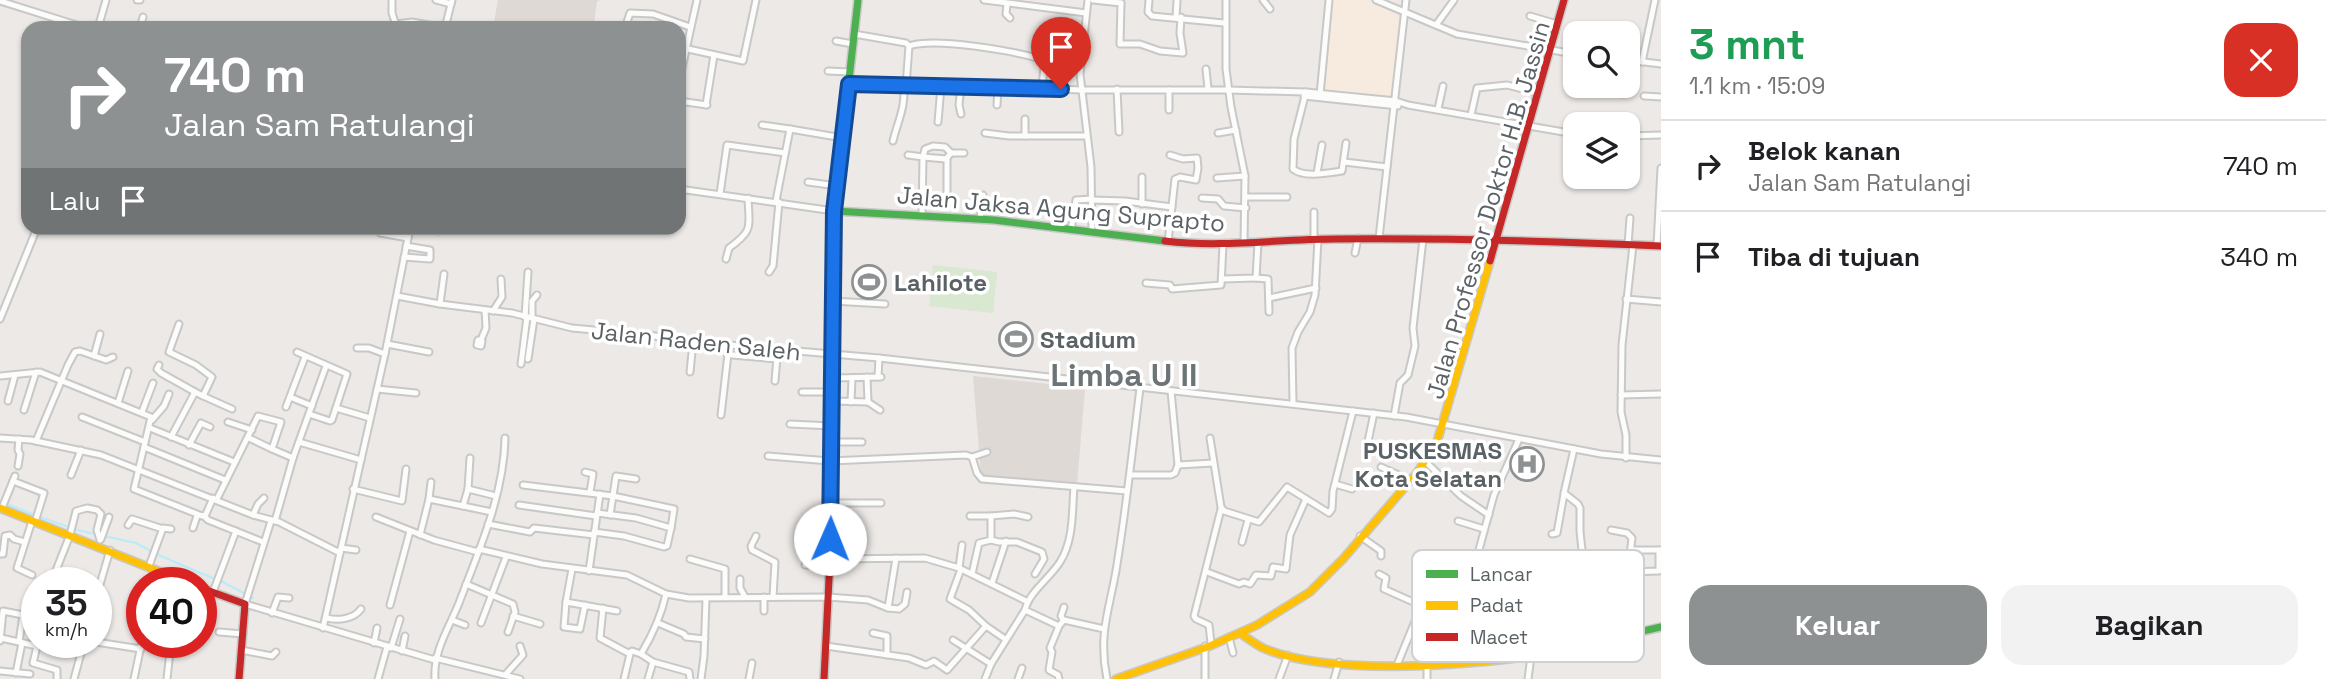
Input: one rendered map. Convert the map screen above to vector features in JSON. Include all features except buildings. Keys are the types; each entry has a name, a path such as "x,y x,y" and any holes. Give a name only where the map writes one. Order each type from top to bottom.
{"main road":[{"path":"824,679 830,563 834,211 858,0"},
{"name":"Jalan Professor Doktor H.B. Jassin","path":"1552,51 1557,24 1567,0"},
{"name":"Jalan Professor Doktor H.B. Jassin","path":"1116,679 1136,676 1240,633 1298,601 1313,589 1426,462 1444,425 1567,0"},
{"name":"Jalan Jaksa Agung Suprapto","path":"834,211 981,219 1168,242 1223,245 1316,239 1423,238 1659,246"},
{"path":"2,505 100,538 110,550 150,567"},
{"path":"217,593 246,598 239,679"},
{"path":"1240,633 1251,641 1288,655 1339,662 1427,666 1465,662"}],"street":[{"path":"100,21 106,0"},
{"path":"392,0 394,21"},
{"path":"436,0 451,2 447,21"},
{"path":"686,38 696,0"},
{"path":"686,49 743,61 756,0"},
{"path":"984,0 1086,13"},
{"path":"1092,232 1091,167 1081,90 1081,52 1086,13 1091,0 1122,1 1120,44 1140,44 1160,51 1183,53 1177,1"},
{"path":"1149,0 1148,15 1224,23"},
{"path":"1226,0 1224,56 1245,176 1244,243"},
{"path":"1263,0 1270,9"},
{"path":"1320,96 1329,0"},
{"path":"1376,0 1457,34 1563,52"},
{"path":"1379,239 1406,0"},
{"path":"1436,25 1454,0"},
{"path":"1654,0 1642,62 1661,64"},
{"path":"0,2 53,21"},
{"path":"1007,4 1006,14 1010,18"},
{"path":"627,21 630,13 653,14 673,21"},
{"path":"1530,16 1557,24"},
{"path":"686,26 690,27"},
{"path":"854,34 906,43 909,46 963,46 1007,51 1041,59"},
{"path":"836,41 853,44"},
{"path":"894,141 901,120 909,46"},
{"path":"686,102 708,105 715,55"},
{"path":"1042,88 1044,68"},
{"path":"1206,69 1208,89"},
{"path":"828,71 850,72"},
{"path":"849,84 1081,90 1208,89 1297,94 1438,109 1563,132"},
{"path":"961,85 961,114"},
{"path":"1471,115 1477,88 1507,85 1539,93"},
{"path":"938,121 941,86"},
{"path":"1438,109 1443,86"},
{"path":"997,105 998,87"},
{"path":"1117,89 1119,132"},
{"path":"1169,90 1169,110"},
{"path":"1306,95 1296,129 1293,169 1298,173 1342,170 1346,143"},
{"path":"1644,96 1661,97"},
{"path":"1025,119 1025,136"},
{"path":"762,125 843,138"},
{"path":"769,272 773,266 778,202 790,129"},
{"path":"1218,133 1236,131"},
{"path":"985,132 1025,136 1086,136"},
{"path":"1640,136 1661,135"},
{"path":"720,194 727,145 785,153"},
{"path":"1317,173 1322,145"},
{"path":"922,215 923,157 925,149 930,147 945,147 949,156 947,197"},
{"path":"908,155 923,157 964,153"},
{"path":"1168,242 1175,179 1198,179 1199,162 1195,158 1183,159 1170,155"},
{"path":"1344,162 1387,167"},
{"path":"1659,246 1661,168"},
{"path":"1217,178 1245,176"},
{"path":"1142,177 1142,204"},
{"path":"808,182 837,186"},
{"path":"686,190 834,211"},
{"path":"981,219 983,195"},
{"path":"1246,197 1287,197"},
{"path":"726,259 729,248 747,233 748,198"},
{"path":"1202,198 1218,199 1223,205 1246,208"},
{"path":"1071,230 1076,200 1125,201 1172,207"},
{"path":"1293,403 1293,343 1310,312 1315,288 1314,212"},
{"path":"1626,458 1621,395 1630,218"},
{"path":"1,315 34,235"},
{"path":"391,235 408,238"},
{"path":"325,623 409,235"},
{"path":"1394,415 1400,383 1408,375 1413,356 1423,238"},
{"path":"1355,253 1358,239"},
{"path":"1256,278 1258,242"},
{"path":"1146,283 1170,285 1172,289 1220,286 1223,245"},
{"path":"404,257 430,259 430,250 406,246"},
{"path":"528,272 528,359"},
{"path":"440,304 444,274"},
{"path":"493,311 502,297 501,279"},
{"path":"1222,279 1268,279 1269,312"},
{"path":"1269,298 1315,288"},
{"path":"521,364 532,301 537,295"},
{"name":"Jalan Raden Saleh","path":"397,296 493,311 572,328 693,342 878,358 1394,415 1626,458 1661,460"},
{"path":"1626,299 1661,302"},
{"path":"832,301 885,304"},
{"path":"481,340 486,328 485,310"},
{"path":"179,324 168,351 211,375 202,396"},
{"path":"94,356 100,334"},
{"path":"691,372 693,342"},
{"path":"387,344 429,352"},
{"path":"721,415 729,345"},
{"path":"357,348 369,348 385,354"},
{"path":"775,381 778,350"},
{"path":"36,441 75,352 80,351 107,360 113,357"},
{"path":"297,352 347,374 330,421 309,414"},
{"path":"732,355 777,359"},
{"path":"286,407 304,357"},
{"path":"833,378 879,377 878,358"},
{"path":"159,365 158,370 161,373 232,409"},
{"path":"326,366 273,521 263,542 246,598 325,623 374,643 515,678"},
{"path":"23,410 36,372"},
{"path":"0,376 36,372 142,412 152,420"},
{"path":"118,403 128,372"},
{"path":"8,401 15,375"},
{"path":"867,377 867,402"},
{"path":"851,402 852,378"},
{"path":"142,412 153,383"},
{"path":"1107,679 1104,629 1118,564 1140,388"},
{"path":"377,389 416,393"},
{"path":"802,392 833,391"},
{"path":"1129,475 1171,475 1175,472 1178,465 1171,391"},
{"path":"171,437 195,392"},
{"path":"169,394 164,406 152,420 133,485 134,490 263,542"},
{"path":"1621,395 1661,394"},
{"path":"290,397 312,405"},
{"path":"833,401 867,402 880,410"},
{"path":"336,408 370,418"},
{"path":"1221,509 1248,520 1260,521 1287,486 1324,512 1330,513 1353,411"},
{"path":"1367,446 1374,413"},
{"path":"193,528 215,499 258,416 281,422 272,449"},
{"path":"82,417 225,480"},
{"path":"228,422 252,430"},
{"path":"189,445 201,423 211,427"},
{"path":"790,424 832,426"},
{"path":"150,428 234,462"},
{"path":"0,438 36,441 81,450 138,468 340,550 356,550"},
{"path":"248,438 293,458"},
{"path":"435,679 435,659 492,512 505,460 505,438"},
{"path":"18,466 19,439"},
{"path":"1205,679 1208,624 1196,620 1194,616 1221,509 1210,439"},
{"path":"1479,550 1494,495 1519,439"},
{"path":"299,442 361,460"},
{"path":"831,442 862,442"},
{"path":"1552,534 1557,534 1574,449"},
{"path":"71,475 81,450"},
{"path":"768,456 830,461 972,457 987,452"},
{"path":"972,457 978,475 982,478 1127,491"},
{"path":"463,506 468,489 470,458"},
{"path":"1426,462 1461,496 1489,515"},
{"path":"1178,465 1213,463"},
{"path":"1381,467 1410,480"},
{"path":"353,489 402,501 406,469"},
{"path":"584,471 593,474 590,492"},
{"path":"610,515 616,476 636,480"},
{"path":"2,505 14,478 44,493 18,568 21,570"},
{"path":"420,535 431,482"},
{"path":"1335,484 1352,489"},
{"path":"488,524 522,532 534,528 624,536 667,546 674,509 590,492 523,485"},
{"path":"985,679 990,664 1025,610 1026,601 1048,579 1069,543 1074,486"},
{"path":"468,489 496,496"},
{"path":"589,571 600,494"},
{"path":"1564,494 1578,503 1580,508 1582,550"},
{"path":"253,515 264,498"},
{"path":"429,499 492,512"},
{"path":"1207,572 1239,584 1250,584 1256,575 1271,576 1273,567 1286,569 1290,536 1306,499"},
{"path":"831,503 881,503"},
{"path":"519,505 636,518 671,528"},
{"path":"57,567 76,511 92,508 101,514 97,530 100,538"},
{"path":"970,516 1011,514 1028,517"},
{"path":"991,516 991,540"},
{"path":"100,538 109,517"},
{"path":"376,517 420,535 506,557 572,569 627,575 666,594 706,599 828,597 868,600 888,608 903,607 907,592"},
{"path":"128,524 132,519 171,529"},
{"path":"1242,542 1248,520"},
{"path":"1458,521 1485,529"},
{"path":"152,567 163,529"},
{"path":"1611,530 1631,535 1631,550 1660,550 1659,571 1644,572"},
{"path":"217,581 236,531"},
{"path":"390,605 410,531"},
{"path":"0,554 3,554 5,536 26,542"},
{"path":"756,536 752,550 775,562 773,597"},
{"path":"1360,536 1381,551 1381,556"},
{"path":"972,574 979,543 991,540 1017,542 1043,554 1043,562 1035,574"},
{"path":"992,583 1006,541"},
{"path":"962,545 960,568 950,599 1006,639"},
{"path":"104,567 110,550"},
{"path":"481,624 506,557"},
{"path":"888,608 896,558"},
{"path":"804,565 925,558 960,568 1026,601"},
{"path":"690,559 725,569 725,597"},
{"path":"572,569 563,625 566,628 581,628 585,605"},
{"path":"1379,574 1386,578 1384,589 1412,601"},
{"path":"740,579 740,588 746,597"},
{"path":"466,584 513,604 515,607 508,632"},
{"path":"642,654 658,623 666,594"},
{"path":"274,608 279,596 289,598"},
{"path":"764,597 764,611"},
{"path":"701,679 706,599"},
{"path":"566,602 617,611"},
{"path":"1059,679 1058,675 1049,672 1052,652 1050,648 1061,623 1064,607"},
{"path":"603,608 600,638 629,653 632,651 642,654 653,662 689,673 690,679"},
{"path":"325,623 352,617 361,609"},
{"path":"1025,610 1061,623 1104,629"},
{"path":"16,673 21,642 0,640 3,611 21,615"},
{"path":"513,616 540,624"},
{"path":"387,679 378,678 400,619"},
{"path":"452,620 465,625"},
{"path":"658,623 684,634 686,638 705,639"},
{"path":"826,646 909,658 926,665 934,661 948,670 986,626"},
{"path":"1397,665 1412,626"},
{"path":"374,643 377,628"},
{"path":"219,632 243,634"},
{"path":"873,633 887,636 887,655"},
{"path":"402,651 405,636"},
{"path":"444,637 454,640"},
{"path":"1229,637 1233,653"},
{"path":"953,640 990,664"},
{"path":"505,675 523,655 520,646"},
{"path":"242,650 272,656 276,652"},
{"path":"624,679 629,653"},
{"path":"1279,679 1288,655"},
{"path":"34,658 33,663 57,670 57,679"},
{"path":"74,679 80,658"},
{"path":"134,679 139,658"},
{"path":"167,679 170,658"},
{"path":"648,679 653,662"},
{"path":"1334,679 1339,662"},
{"path":"749,679 752,663"},
{"path":"1427,666 1427,679"},
{"path":"1018,679 1022,668"},
{"path":"0,671 30,674"}],"shaded area":[{"path":"498,0 601,0 597,1 594,21 494,21"},
{"path":"1332,0 1367,0 1398,13 1392,99 1327,92 1323,70"},
{"path":"973,376 1085,388 1077,484 981,475"}],"green space":[{"path":"933,265 997,272 993,313 929,306"}],"water":[{"name":"Lahilote","path":"853,273 886,275 885,291 852,289"}],"waterway":[{"path":"7,504 35,515"},
{"path":"40,517 95,534"},
{"path":"104,536 136,543 151,551"},
{"path":"156,554 187,567"},
{"path":"221,581 253,598"}],"traffic: fast":[{"path":"833,297 834,211 858,0"},
{"path":"834,211 994,220 1165,241"},
{"path":"1644,631 1661,627"}],"traffic: slow":[{"path":"1116,679 1210,646 1257,625 1310,592 1343,559 1417,473 1437,442 1490,261"},
{"path":"0,508 148,567"},
{"path":"1240,633 1263,648 1291,657 1326,663 1406,666 1477,662"}],"traffic: jam":[{"path":"1490,261 1564,0"},
{"path":"1165,241 1208,244 1314,239 1417,239 1661,246"},
{"path":"824,679 830,559 833,297"},
{"path":"217,594 245,604 239,679"}],"place":[{"name":"Lahilote","path":"869,282"},
{"name":"Stadium","path":"1016,339"},
{"name":"PUSKESMAS Kota Selatan","path":"1527,464"}],"district":[{"name":"Limba U II","path":"1124,375"}],"route":[{"path":"830,539 834,211 849,84 1061,89"}]}
